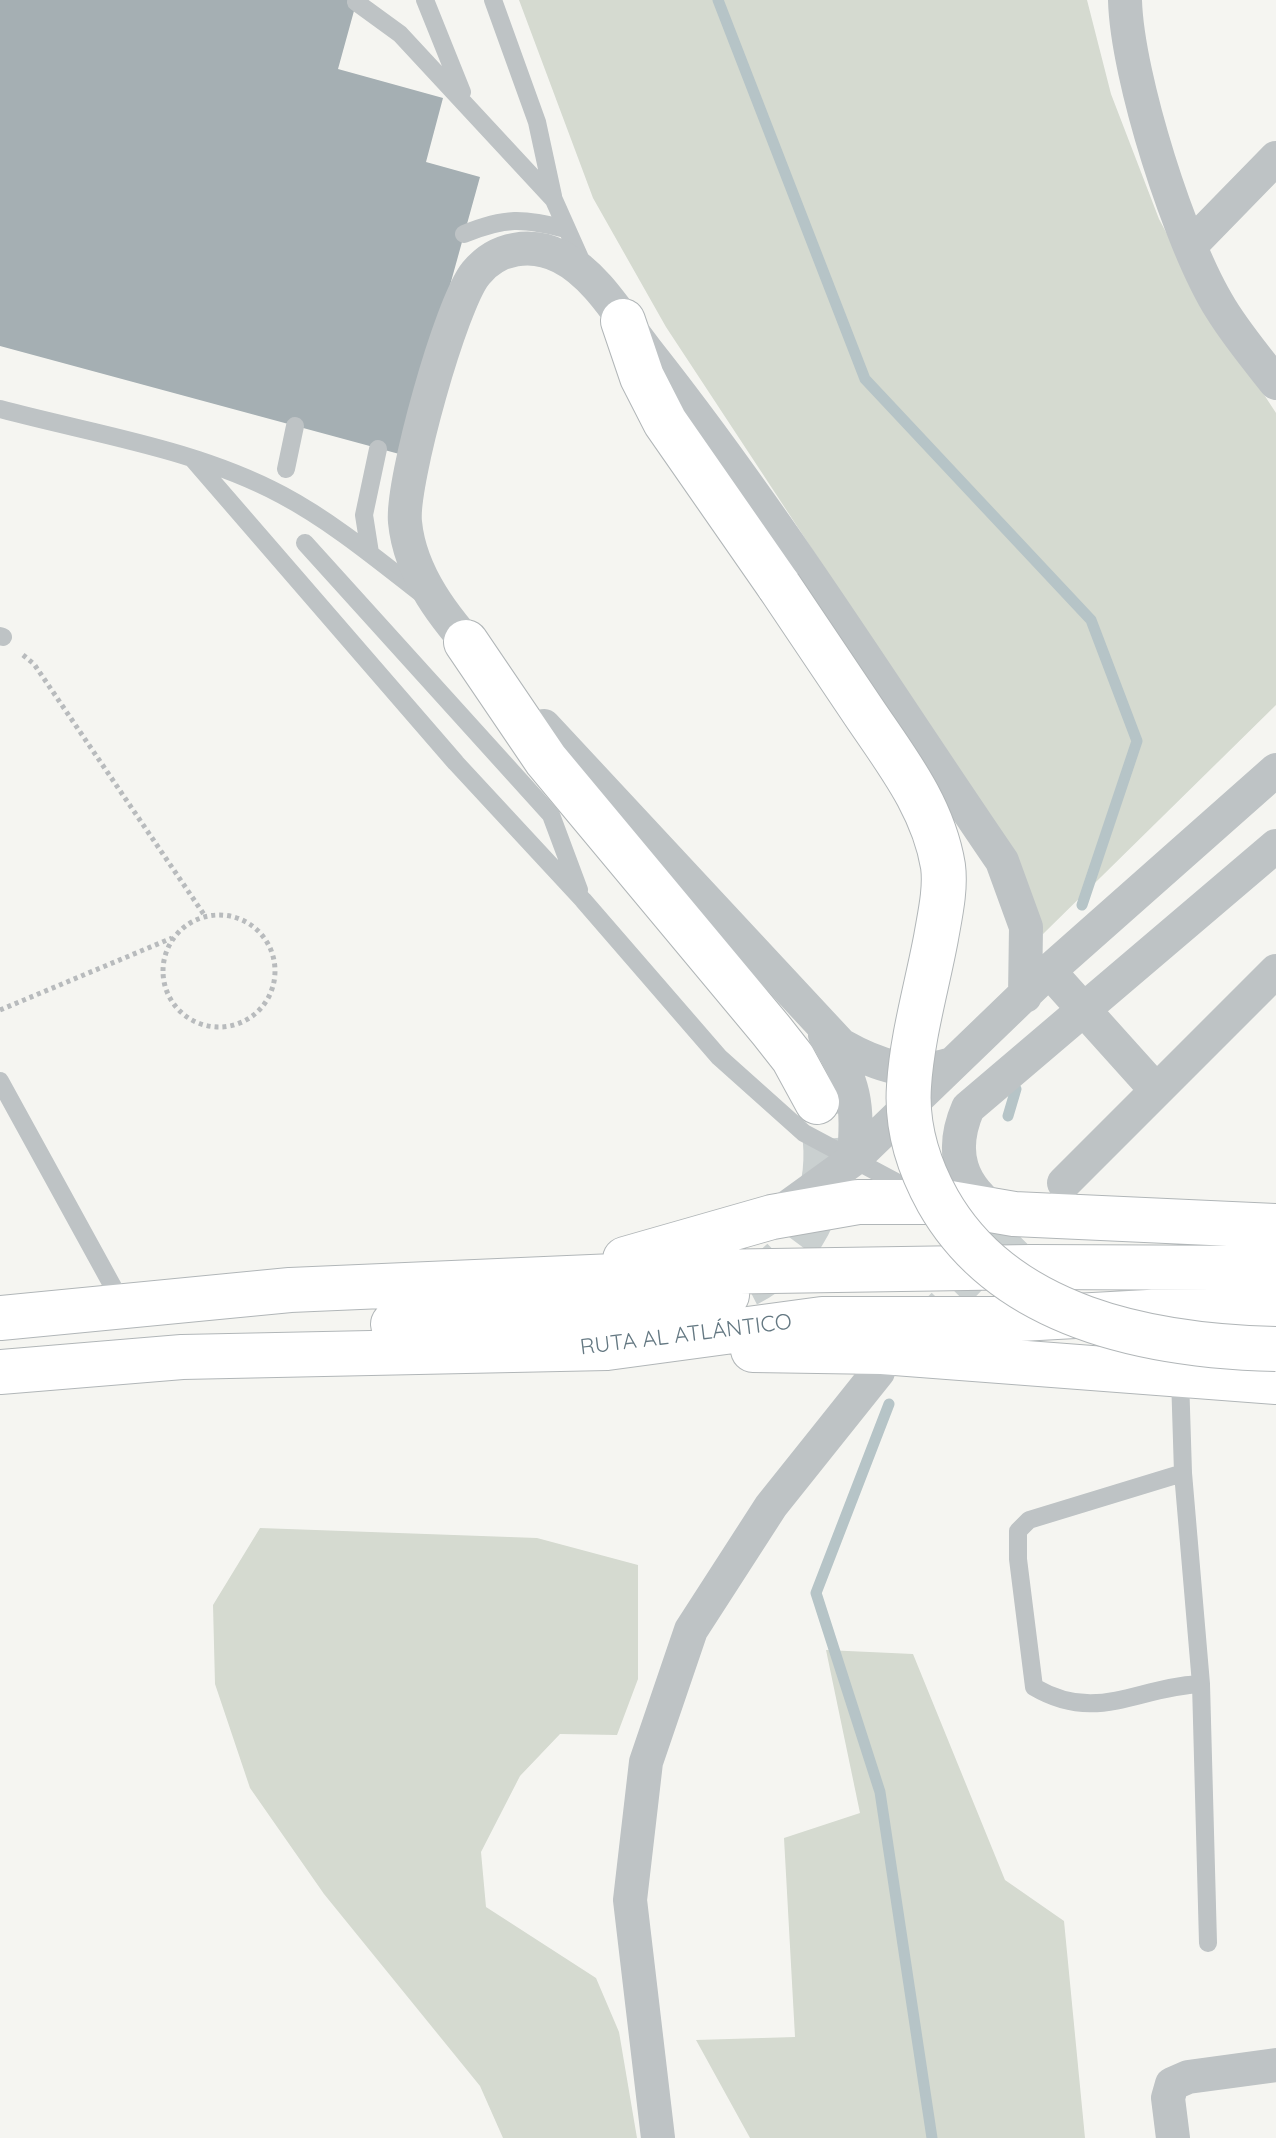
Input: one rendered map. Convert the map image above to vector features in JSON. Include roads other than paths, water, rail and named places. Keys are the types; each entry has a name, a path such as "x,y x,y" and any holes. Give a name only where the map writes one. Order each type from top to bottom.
{"highway":[{"path":"623,321 642,377 665,422 913,784 938,842 943,869 942,900 909,1086 911,1137 929,1184 956,1233 980,1258 1030,1295 1075,1313 1146,1336 1232,1348 1276,1349"},
{"path":"466,642 531,740 785,1049 817,1102"},
{"path":"522,1283 640,1255 772,1217 858,1202 944,1202 999,1213 1276,1226"},
{"path":"0,1318 290,1290 833,1270 1276,1268"},
{"path":"0,1354 61,1346 460,1320 630,1314 686,1307 727,1295"},
{"name":"RUTA AL ATLÁNTICO","path":"0,1372 182,1357 607,1348 822,1319 1020,1319 1203,1309 1276,1310"},
{"path":"607,1348 882,1352 1276,1382"}],"street":[{"path":"1129,3 1140,90 1191,245 1220,308 1276,383"},
{"path":"1191,245 1276,158"},
{"path":"952,1064 929,1071 898,1069 868,1061 841,1045 466,642 437,606 418,570 405,522 406,495 456,309 476,273 500,253 530,246 562,257 589,278 714,439 1002,861 1026,927 1025,996"},
{"path":"772,1217 854,1159 1049,971 1276,770"},
{"path":"999,1213 969,1186 960,1168 957,1147 960,1127 968,1108 1276,846"},
{"path":"1049,971 1156,1090"},
{"path":"1064,1183 1276,971"},
{"path":"819,1024 843,1064 857,1108 854,1159"},
{"path":"658,2138 630,1900 646,1762 691,1630 771,1506 878,1372"},
{"path":"1173,2138 1168,2098 1172,2084 1188,2077 1276,2065"}],"lane":[{"path":"425,0 466,102"},
{"path":"493,0 537,122 554,200 589,278"},
{"path":"356,2 400,34 554,200"},
{"path":"464,234 495,221 518,219 566,229"},
{"path":"0,409 192,458 282,495 370,553 437,606"},
{"path":"286,469 295,426"},
{"path":"370,553 364,515 378,449"},
{"path":"192,458 456,763 583,900 719,1057 804,1133 906,1189 944,1202"},
{"path":"305,543 551,815 583,900"},
{"path":"551,815 626,852"},
{"path":"0,1081 123,1305"},
{"path":"1180,1377 1183,1473 1201,1684 1208,1943"},
{"path":"1183,1473 1029,1520 1018,1531 1018,1559 1034,1687 1053,1698 1098,1706 1163,1689 1201,1684"}],"waterway":[{"path":"718,0 865,379 1091,620 1137,741 1082,905"},
{"path":"1008,1116 1016,1089"},
{"path":"889,1404 816,1593 880,1792 932,2138"}],"tunnel":[{"path":"747,1285 771,1270 790,1252 806,1230 816,1207 823,1182 825,1156 817,1102"},
{"path":"920,1329 1043,1204"}]}
